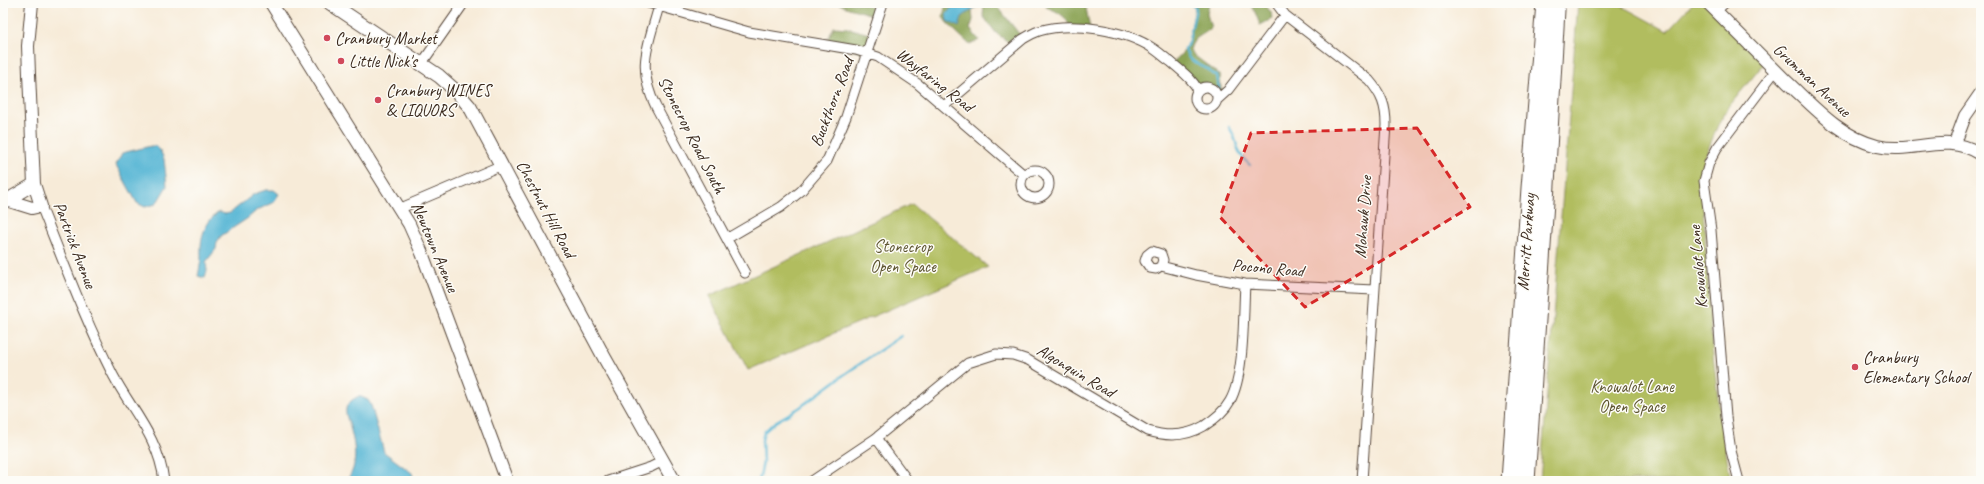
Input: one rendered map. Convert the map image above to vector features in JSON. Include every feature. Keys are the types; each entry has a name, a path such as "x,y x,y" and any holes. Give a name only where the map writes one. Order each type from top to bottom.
{"highway":[{"name":"Merritt Parkway","path":"1510,481 1530,188 1545,3"},
{"name":"Merritt Parkway","path":"1526,481 1546,194 1556,3"}],"main road":[{"name":"Chestnut Hill Road","path":"330,3 422,63 451,85 465,100 502,165 604,357 674,481"}],"street":[{"name":"Partrick Avenue","path":"32,3 28,46 34,184 73,289 114,376 157,450 164,481"},
{"name":"Newtown Avenue","path":"271,3 401,208 420,248 508,481"},
{"path":"422,63 464,3"},
{"name":"Wayfaring Road","path":"648,3 764,35 868,52 888,62 905,74 1024,175"},
{"name":"Buckthorn Road","path":"728,238 781,207 800,191 827,161 846,117 883,3"},
{"name":"Mohawk Drive","path":"1276,3 1285,15 1369,80 1377,90 1384,105 1386,125 1362,481"},
{"path":"1712,7 1725,3"},
{"name":"Stonecrop Road South","path":"659,6 644,61 646,84 656,107 745,272"},
{"name":"Grumman Avenue","path":"1712,7 1827,120 1851,136 1866,143 1880,146 1897,147 1955,143 1981,154"},
{"path":"944,106 1023,39 1038,31 1052,28 1090,28 1112,32 1139,41 1154,49 1190,78 1198,90 1195,101 1199,107 1210,109 1228,90 1285,15"},
{"name":"Knowalot Lane","path":"1739,481 1726,417 1711,230 1704,181 1709,164 1717,148 1776,70"},
{"path":"1198,90 1205,87 1213,90 1217,96 1217,100"},
{"path":"1955,143 1964,116 1981,94"},
{"path":"401,208 502,165"},
{"path":"5,200 34,184"},
{"path":"5,200 32,208 41,206"},
{"name":"Pocono Road","path":"1161,266 1196,275 1245,284 1374,290"},
{"name":"Algonquin Road","path":"812,481 876,438 959,369 977,359 996,354 1013,355 1028,360 1148,431 1166,435 1178,435 1197,430 1214,420 1223,412 1236,391 1245,284"},
{"path":"876,438 908,481"},
{"path":"608,481 651,467 663,461"}],"highlighted area":[{"path":"1417,128 1470,207 1305,307 1220,217 1251,133"}],"green space":[{"path":"838,3 861,3 875,9 873,16"},
{"path":"946,3 995,3 1023,39 1014,46 996,33 983,16 984,6 976,7 972,10 973,20 970,29 979,40 970,45 947,23 943,17"},
{"path":"1047,3 1087,3 1086,8 1090,29 1069,27 1064,17 1046,7"},
{"path":"1196,3 1209,3 1207,14 1211,28 1193,42 1190,50 1195,56 1220,75 1221,89 1228,90 1217,96 1213,90 1201,88 1172,64 1185,50 1189,40"},
{"path":"1249,3 1263,3 1271,12 1272,19 1260,25 1255,12"},
{"name":"Knowalot Lane Open Space","path":"1578,3 1616,3 1667,31 1693,3 1717,3 1766,61 1730,105 1718,125 1705,157 1702,190 1712,347 1721,423 1731,481 1540,481"},
{"path":"834,27 848,28 873,35 868,53 824,46"},
{"name":"Stonecrop Open Space","path":"912,204 988,267 748,370 709,296"}],"water":[{"path":"956,3 981,3 979,6 962,17 959,27 947,21 946,14"},
{"path":"156,146 160,150 164,159 167,186 156,204 145,207 137,203 116,165 122,153"},
{"path":"266,190 274,190 279,194 273,203 257,210 248,218 221,236 217,242 216,249 206,262 207,271 205,278 198,276 201,259 202,238 209,221 219,212 225,214 230,213 254,194"},
{"path":"359,396 368,400 371,405 384,452 412,473 414,481 346,481 353,469 355,456 346,409 351,401"}],"waterway":[{"path":"1190,3 1196,8 1189,40 1185,50 1189,58 1200,66 1208,69 1212,74 1217,75 1219,88"},
{"path":"1229,127 1241,155 1250,165"},
{"path":"759,481 763,462 762,440 764,432 775,422 799,408 845,374 901,336"}],"place":[{"name":"Cranbury Market","path":"327,38"},
{"name":"Little Nick's","path":"341,61"},
{"name":"Cranbury WINES & LIQUORS","path":"378,100"},
{"name":"Cranbury Elementary School","path":"1855,367"}]}
